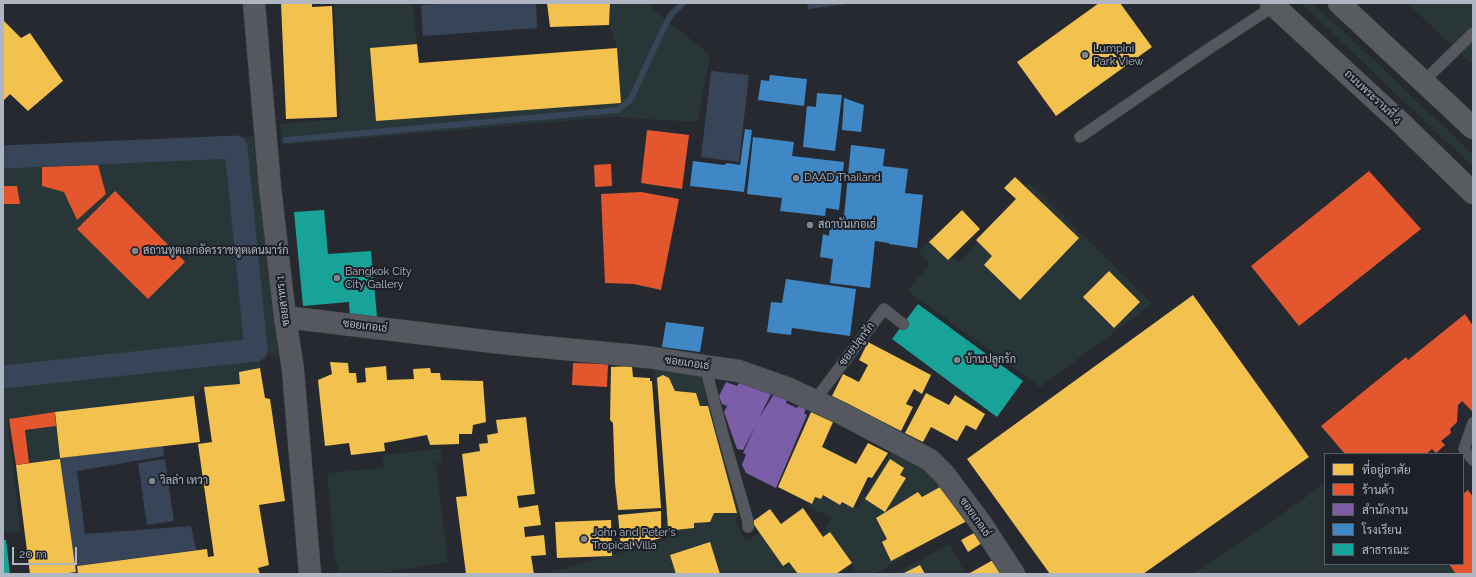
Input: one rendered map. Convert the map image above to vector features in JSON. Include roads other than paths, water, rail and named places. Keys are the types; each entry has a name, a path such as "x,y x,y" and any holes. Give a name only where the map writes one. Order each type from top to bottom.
{"main road":[{"path":"1339,3 1473,128"},
{"name":"ถนนพระรามที่ 4","path":"1273,4 1473,192"}],"street":[{"name":"ซอยสาทร 1","path":"254,3 270,187 292,370 310,574"},
{"name":"ซอยเกอเธ่","path":"285,317 502,343 647,357 739,371 787,388 815,400 918,452 930,460 944,474 980,522 1014,574"}],"lane":[{"path":"1080,137 1273,4"},
{"path":"1423,82 1473,33"},
{"name":"ซอยปลูกรัก","path":"815,400 884,309 903,324"},
{"path":"705,366 748,521 748,527"},
{"path":"1473,423 1464,449 1473,460"}],"water":[{"path":"460,3 536,3 537,28 423,36 421,5"},
{"path":"807,3 855,3 808,9"},
{"path":"711,71 749,75 739,162 701,157"},
{"path":"163,446 164,456 77,471 85,534 191,526 196,550 75,566 60,458"},
{"path":"165,459 174,521 147,525 138,463"}],"waterway":[{"path":"286,140 618,110 631,99 670,16 683,3"},
{"path":"3,157 236,147 256,350 3,377"}],"place":[{"name":"Lumpini Park View","path":"1085,55"},
{"name":"DAAD Thailand","path":"796,178"},
{"name":"สถาบันเกอเธ่","path":"810,225"},
{"name":"สถานทูตเอกอัครราชทูตเดนมาร์ก","path":"135,251"},
{"name":"Bangkok City City Gallery","path":"337,278"},
{"name":"บ้านปลูกรัก","path":"957,360"},
{"name":"วิลล่า เทวา","path":"152,481"},
{"name":"John and Peter's Tropical Villa","path":"584,539"}]}
